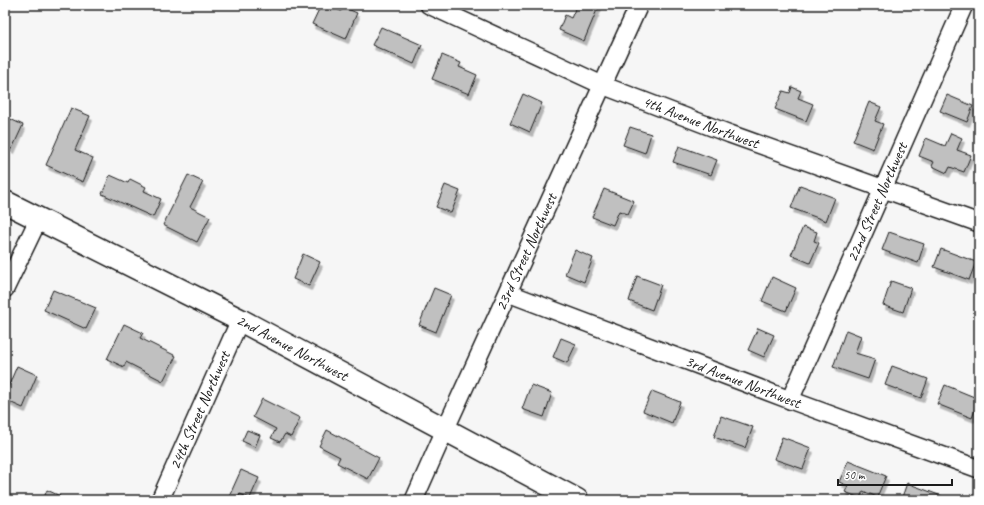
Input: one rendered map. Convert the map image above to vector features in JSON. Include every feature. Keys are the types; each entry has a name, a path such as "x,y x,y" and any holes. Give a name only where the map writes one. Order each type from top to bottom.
{"main road":[{"name":"2nd Avenue Northwest","path":"5,202 240,320 577,500"}],"street":[{"name":"4th Avenue Northwest","path":"429,5 602,85 730,134 979,223"},
{"name":"23rd Street Northwest","path":"414,500 639,5"},
{"name":"22nd Street Northwest","path":"790,400 964,5"},
{"path":"5,289 39,218"},
{"name":"3rd Avenue Northwest","path":"508,293 790,400 979,469"},
{"name":"24th Street Northwest","path":"160,500 240,320"}],"building":[{"path":"321,5 327,5 341,11 343,7 357,13 346,39 312,24"},
{"path":"577,5 599,5 584,41 559,30 565,15 571,18"},
{"path":"381,27 422,45 414,64 372,45"},
{"path":"442,55 461,63 459,67 477,75 469,94 432,79"},
{"path":"792,87 801,91 798,98 813,104 806,121 775,109 783,91 790,93"},
{"path":"523,94 542,103 530,132 510,123"},
{"path":"947,95 973,106 967,122 940,111"},
{"path":"869,102 881,107 875,121 883,124 873,149 853,141"},
{"path":"71,108 90,116 75,150 93,158 83,182 46,165"},
{"path":"8,118 23,125 12,149 5,146 5,123"},
{"path":"630,127 651,134 645,153 623,145"},
{"path":"951,133 962,138 957,150 971,155 964,172 950,167 947,173 932,166 934,162 919,156 926,138 945,146"},
{"path":"679,146 717,160 711,175 673,162"},
{"path":"110,175 128,183 130,179 146,187 144,191 161,199 153,217 102,194"},
{"path":"188,175 203,182 190,207 210,217 197,242 163,225"},
{"path":"445,185 460,191 451,213 436,207"},
{"path":"800,185 835,198 826,221 791,208"},
{"path":"604,189 634,201 628,214 619,211 613,225 592,217"},
{"path":"803,227 817,232 814,241 819,243 810,263 791,255"},
{"path":"889,232 924,244 918,263 882,250"},
{"path":"941,249 976,262 969,280 934,267"},
{"path":"575,250 593,258 584,282 565,274"},
{"path":"303,254 320,262 309,286 293,279"},
{"path":"637,276 661,285 652,310 629,301"},
{"path":"772,277 796,288 786,311 762,301"},
{"path":"891,281 911,288 903,312 883,305"},
{"path":"434,288 451,295 436,332 419,325"},
{"path":"53,290 96,308 86,329 44,310"},
{"path":"124,324 143,333 140,338 176,356 163,381 126,362 124,367 107,359"},
{"path":"758,328 774,335 764,357 748,350"},
{"path":"846,330 861,336 855,353 875,359 868,379 833,367"},
{"path":"561,338 576,344 567,363 553,357"},
{"path":"17,366 37,375 23,408 5,400 5,394"},
{"path":"892,366 928,379 921,398 885,385"},
{"path":"531,385 552,393 544,417 522,409"},
{"path":"945,385 979,399 972,418 937,404"},
{"path":"652,391 680,402 672,423 643,411"},
{"path":"262,399 300,418 291,437 285,434 280,442 271,438 276,429 253,417"},
{"path":"721,416 753,427 745,448 714,437"},
{"path":"247,430 260,435 255,447 242,441"},
{"path":"327,430 379,458 368,479 337,463 340,457 319,446"},
{"path":"782,437 811,448 803,469 774,459"},
{"path":"848,461 886,476 877,497 863,491 860,498 845,492 848,486 839,482"},
{"path":"241,470 259,478 250,498 240,494 237,500 230,500 228,499"},
{"path":"907,483 944,497 943,500 901,500"},
{"path":"47,490 60,496 59,500 43,500"}]}
